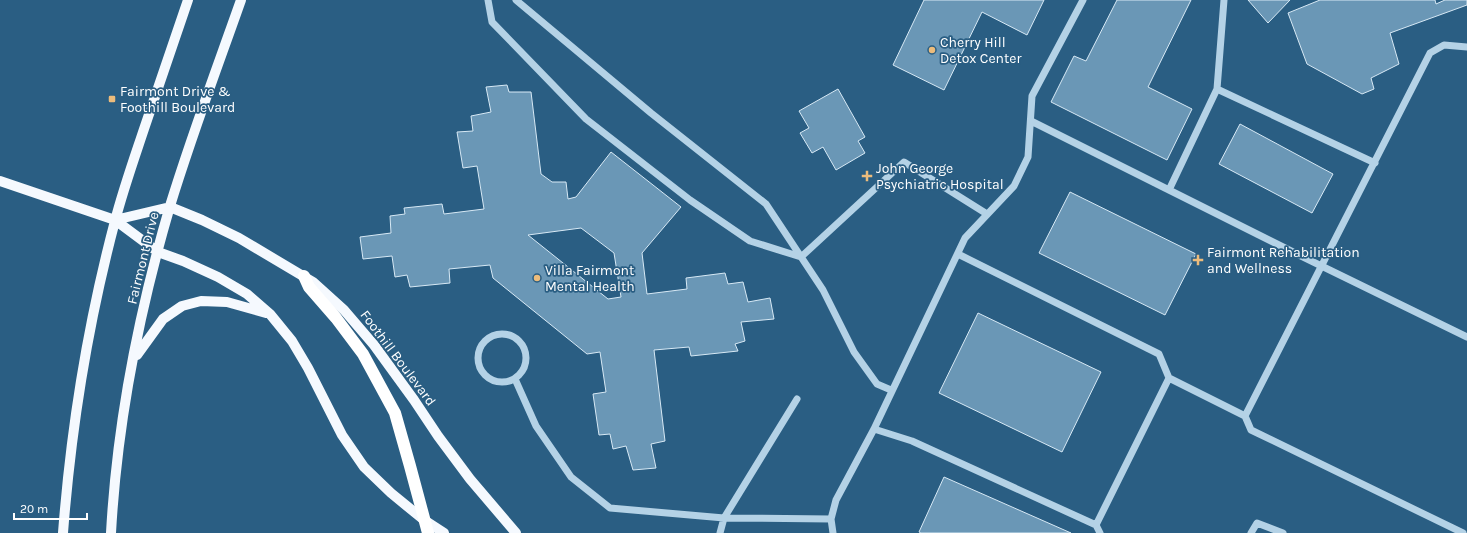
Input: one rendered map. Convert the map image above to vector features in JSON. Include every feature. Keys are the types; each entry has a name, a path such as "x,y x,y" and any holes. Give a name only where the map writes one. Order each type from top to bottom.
{"highway":[{"path":"304,276 309,287 336,318 363,354 395,413 428,533"}],"main road":[{"path":"63,533 68,476 91,324 115,220 132,164 188,0"},
{"name":"Fairmont Drive","path":"111,533 123,422 134,360 158,252 170,207 241,0"},
{"path":"0,181 115,220 158,252 183,261 247,294 270,314 296,348 308,368 342,435 364,467 391,493 424,520 444,533"},
{"path":"115,220 170,207"},
{"name":"Foothill Boulevard","path":"170,207 202,220 239,238 304,276 344,310 374,345 470,479 516,533"},
{"path":"134,360 163,319 182,306 201,302 227,302 270,314"}],"lane":[{"path":"488,0 492,22 586,119 690,200 750,241 801,257"},
{"path":"516,0 651,113 766,204 823,290 854,352 877,384 892,390"},
{"path":"833,533 831,520 836,500 874,429 965,238 1014,186 1028,157 1032,96 1083,0"},
{"path":"1169,190 1217,89 1224,0"},
{"path":"1245,416 1430,53 1444,45 1467,47"},
{"path":"1217,89 1375,163"},
{"path":"1031,121 1467,337"},
{"path":"801,257 904,162 987,214"},
{"path":"958,254 1159,354 1168,378 1245,416 1251,430 1463,533"},
{"path":"497,334 507,334 516,338 522,345 526,354 526,363 522,372 515,379 506,383 496,383 488,379 481,372 477,363 478,353 481,344 488,338 497,334"},
{"path":"1096,525 1168,378"},
{"path":"515,379 536,426 571,477 610,508 724,518 831,520"},
{"path":"720,533 724,518 797,399"},
{"path":"874,429 912,441 1096,525 1100,533"},
{"path":"1251,533 1257,523 1282,533"}],"building":[{"name":"Cherry Hill Detox Center","path":"924,0 1044,0 1027,35 982,12 944,90 893,65"},
{"path":"1117,0 1191,0 1148,87 1192,109 1167,160 1051,102 1074,56 1086,61"},
{"path":"1248,0 1290,0 1268,23"},
{"path":"1320,0 1435,0 1436,4 1445,0 1467,0 1467,5 1390,33 1399,64 1371,78 1374,89 1362,94 1307,64 1288,13"},
{"name":"Villa Fairmont Mental Health","path":"507,85 509,92 531,92 541,174 552,182 566,182 568,199 576,197 611,152 681,207 642,253 647,294 687,289 686,278 725,273 728,284 743,282 748,302 770,298 774,319 741,322 745,341 735,344 738,351 691,356 689,347 654,350 665,441 651,444 656,468 633,470 626,446 613,449 610,434 599,435 593,394 606,392 600,352 587,354 493,278 490,265 449,269 450,283 410,287 407,275 395,277 392,256 363,259 360,237 391,233 390,216 405,214 404,208 442,204 444,214 484,209 477,166 463,168 457,132 473,131 471,116 491,112 486,87","holes":["581,228 614,253 621,297 608,299 528,235"]},
{"path":"838,89 865,137 858,141 865,153 836,170 823,147 812,153 800,133 809,128 799,111"},
{"path":"1240,124 1333,174 1312,213 1219,164"},
{"path":"1070,192 1196,254 1165,315 1039,253"},
{"path":"978,313 1101,372 1062,452 939,393"},
{"path":"944,477 1071,533 921,533 919,532"}],"place":[{"name":"Cherry Hill Detox Center","path":"932,50"},
{"name":"Fairmont Drive & Foothill Boulevard","path":"112,99"},
{"name":"John George Psychiatric Hospital","path":"867,176"},
{"name":"Fairmont Rehabilitation and Wellness","path":"1198,260"},
{"name":"Villa Fairmont Mental Health","path":"537,278"}]}
